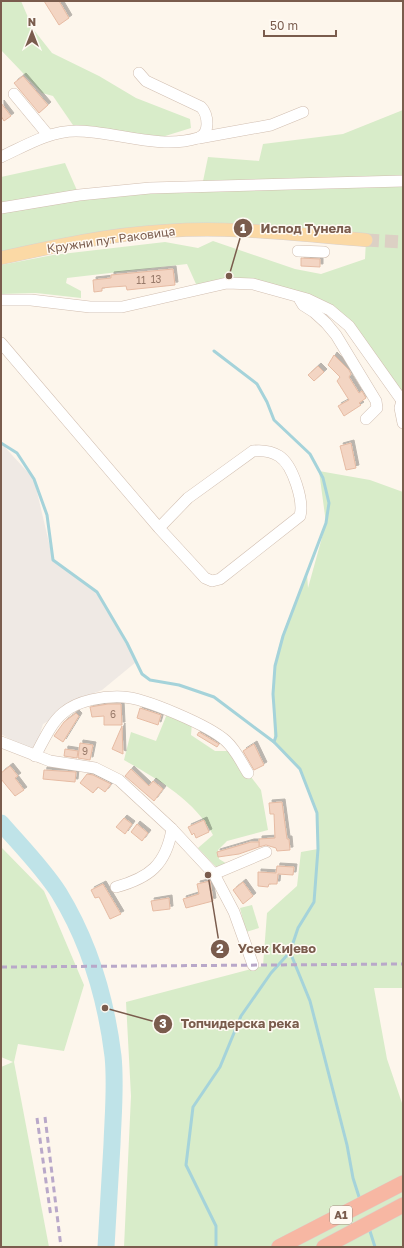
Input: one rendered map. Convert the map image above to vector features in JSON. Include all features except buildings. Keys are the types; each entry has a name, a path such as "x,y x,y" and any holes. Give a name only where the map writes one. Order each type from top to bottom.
{"highway":[{"name":"A1","path":"279,1247 403,1183"},
{"name":"A1","path":"324,1247 403,1206"}],"main road":[{"name":"Кружни пут Раковица","path":"1,258 52,247 166,231 244,231 366,240"}],"street":[{"path":"139,73 146,81 193,102 205,112 207,128 198,138"},
{"path":"14,94 48,135"},
{"path":"1,157 48,135 75,131 114,134 162,141 198,138 271,125 303,112"},
{"path":"1,208 79,195 150,188 403,182"},
{"path":"298,235 298,254 324,252"},
{"path":"1,300 31,300 90,307 122,307 227,283 239,282 253,284 297,297 330,310 349,326 403,401 400,408 403,423"},
{"path":"297,297 303,305 314,312 336,334 376,401 377,408 366,419"},
{"path":"1,343 159,528 205,578 212,581 220,579 300,516 302,509 296,481 288,464 280,457 264,450 252,451 188,498 159,528"},
{"path":"35,756 55,721 73,706 102,698 125,697 142,701 205,726 225,740 235,751 248,773"},
{"path":"1,742 35,756 64,764 95,768 119,780 172,829 214,874 234,912 253,965"},
{"path":"116,888 132,883 148,874 159,863 170,844 172,829"},
{"path":"214,874 266,852"}],"shaded area":[{"path":"1,443 34,479 53,560 97,592 136,662 102,690 82,698 64,712 43,724 34,753 1,734"}],"green space":[{"path":"1,1 21,1 33,29 52,53 99,76 136,98 190,119 191,128 162,137 108,130 75,128 53,96 42,93 1,50"},
{"path":"403,110 403,400 330,310 253,284 212,287 196,284 187,264 67,278 66,283 81,291 81,298 36,293 1,294 1,265 53,255 165,242 198,248 213,241 295,269 321,274 365,259 366,240 166,231 1,258 1,177 65,163 79,195 202,186 208,157 259,161 263,144 343,134"},
{"path":"319,471 370,480 403,492 403,988 374,988 387,1059 403,1106 403,1247 124,1247 131,1096 126,1002 263,966 267,913 297,886 301,852 318,849 317,813 300,769 274,742 273,694 275,666 280,643 288,619 307,574 308,588 326,523"},
{"path":"167,714 192,723 191,735 215,751 235,751 248,773 261,790 268,830 227,841 218,850 219,859 229,865 218,869 198,848 213,835 196,811 186,801 162,783 124,760 131,732 156,741"},
{"path":"1,847 44,891 84,985 64,1051 18,1044 14,1062 49,1247 1,1247 1,1067 13,1062 1,1057"},
{"path":"252,905 259,928 246,932 240,908"}],"waterway":[{"path":"1,443 17,453 34,479 47,515 53,560 97,592 127,643 142,674 150,680 179,685 214,697 274,742 276,736 273,694 275,666 283,636 326,523 329,503 323,478 310,454 274,420 267,402 257,384 214,351"},
{"path":"274,742 300,769 317,813 318,849 314,902 298,928 290,952 310,1001 347,1145 353,1178 360,1200"},
{"path":"1,823 39,866 59,893 79,931 101,992 110,1035 114,1078 106,1247"},
{"path":"216,1247 216,1226 186,1165 193,1107 220,1067 241,1016 271,973 290,952"},
{"path":"369,1228 375,1247"}],"tunnel":[{"path":"366,240 403,242"}],"railway":[{"path":"1,967 403,964"},
{"path":"45,1117 61,1247"},
{"path":"37,1118 51,1217"}],"place":[{"name":"Испод Тунела","path":"229,276"},
{"name":"Усек Кијево","path":"208,875"},
{"name":"Топчидерска река","path":"105,1008"}]}
